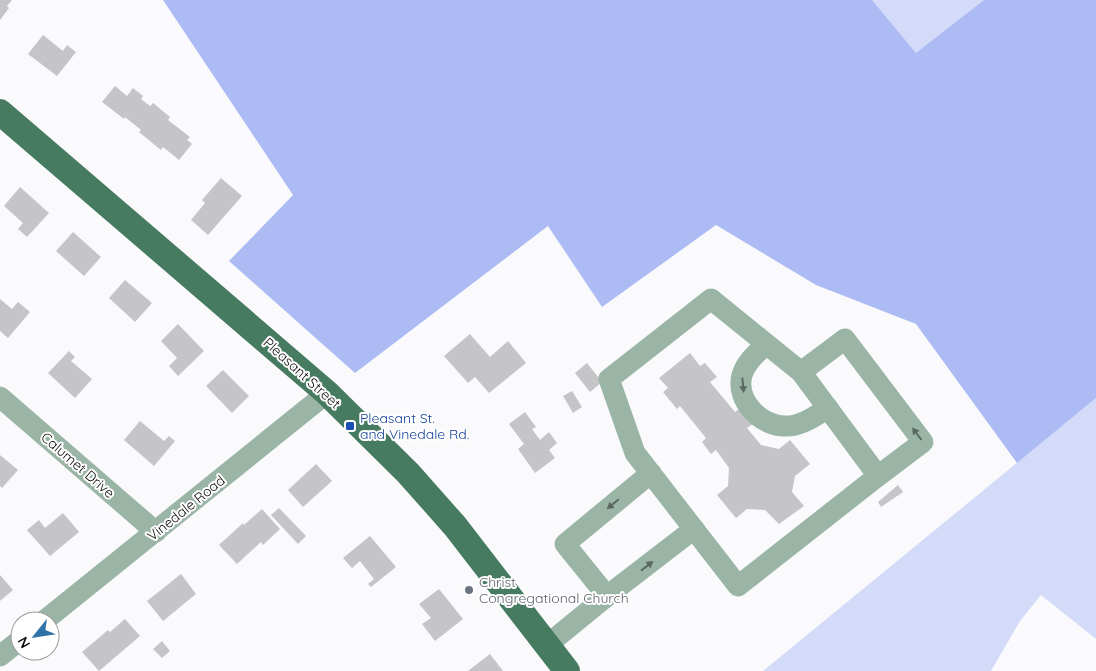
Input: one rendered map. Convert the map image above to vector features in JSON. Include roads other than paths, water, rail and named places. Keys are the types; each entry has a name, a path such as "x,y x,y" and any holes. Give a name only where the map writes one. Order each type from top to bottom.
{"main road":[{"name":"Pleasant Street","path":"0,112 327,394 408,473 455,526 567,671"}],"street":[{"path":"802,372 845,339 923,442 738,586 635,453 609,379 711,299 802,372 878,476"},
{"path":"766,345 747,363 742,377 743,392 749,406 758,417 772,425 787,426 804,423 828,408"},
{"name":"Vinedale Road","path":"57,611 327,394"},
{"name":"Calumet Drive","path":"0,398 156,532"},
{"path":"607,596 565,544 651,473"},
{"path":"548,646 607,596 694,529"},
{"path":"0,656 10,648"}],"place":[{"name":"Pleasant St. and Vinedale Rd.","path":"350,426"},
{"name":"Christ Congregational Church","path":"469,590"}]}
